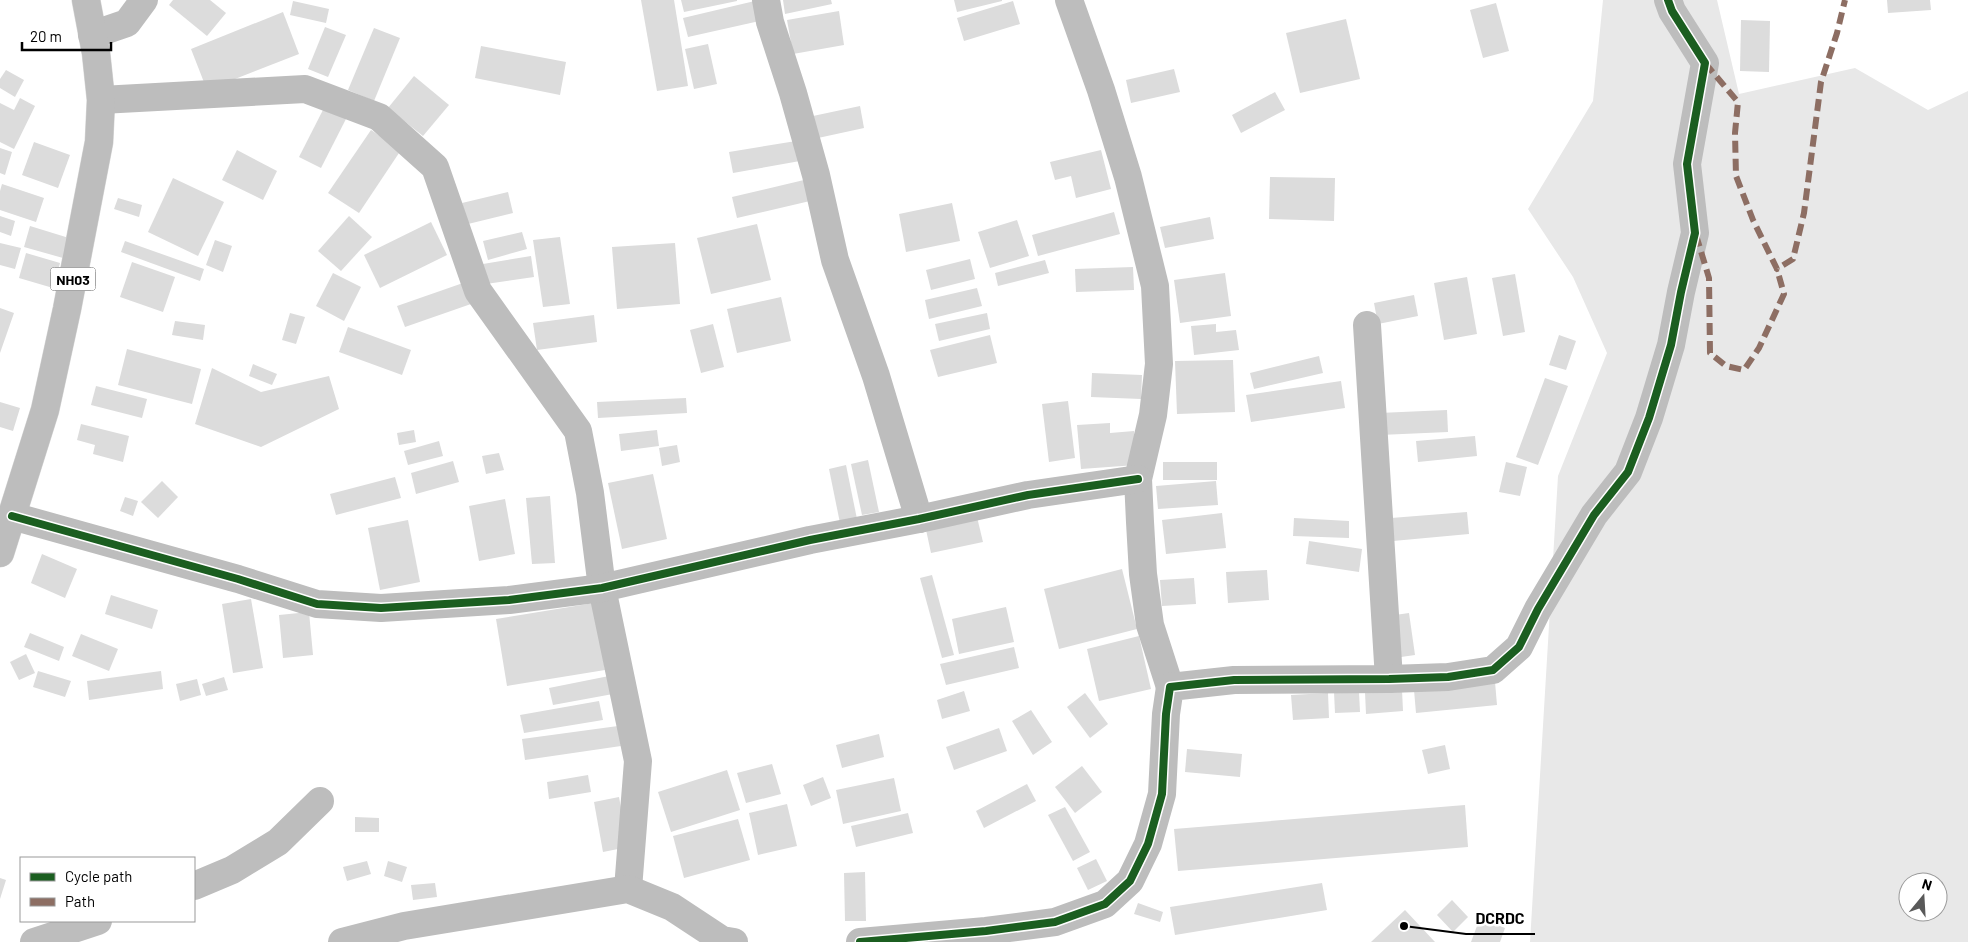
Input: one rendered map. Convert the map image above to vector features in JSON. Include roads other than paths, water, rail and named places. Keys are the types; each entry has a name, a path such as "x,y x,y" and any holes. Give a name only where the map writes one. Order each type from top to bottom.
{"street":[{"name":"NH03","path":"0,552 45,410 67,309 99,142 101,100 96,53 86,0"},
{"path":"92,36 127,23 144,0"},
{"path":"766,0 770,22 816,174 835,260 876,376 919,519"},
{"path":"860,942 986,932 1055,922 1105,904 1130,880 1148,844 1162,794 1166,714 1170,687 1150,625 1143,574 1138,478 1153,415 1159,364 1155,286 1128,177 1101,90 1069,0"},
{"path":"1170,687 1234,680 1448,677 1493,670 1519,647 1538,608 1594,515 1628,472 1649,418 1670,345 1695,233 1687,164 1704,63 1672,11 1668,0"},
{"path":"101,100 305,89 379,117 435,167 478,291 578,431 590,493 602,588 638,761 628,889"},
{"path":"1367,325 1389,679"},
{"path":"12,516 238,579 317,604 381,608 509,600 602,588 810,540 1028,495 1138,478"},
{"path":"195,886 232,870 278,842 320,801"},
{"path":"342,942 404,926 628,889 672,907 722,940 734,942"},
{"path":"34,942 95,922"}],"place":[{"name":"DCRDC","path":"1404,926"}]}
